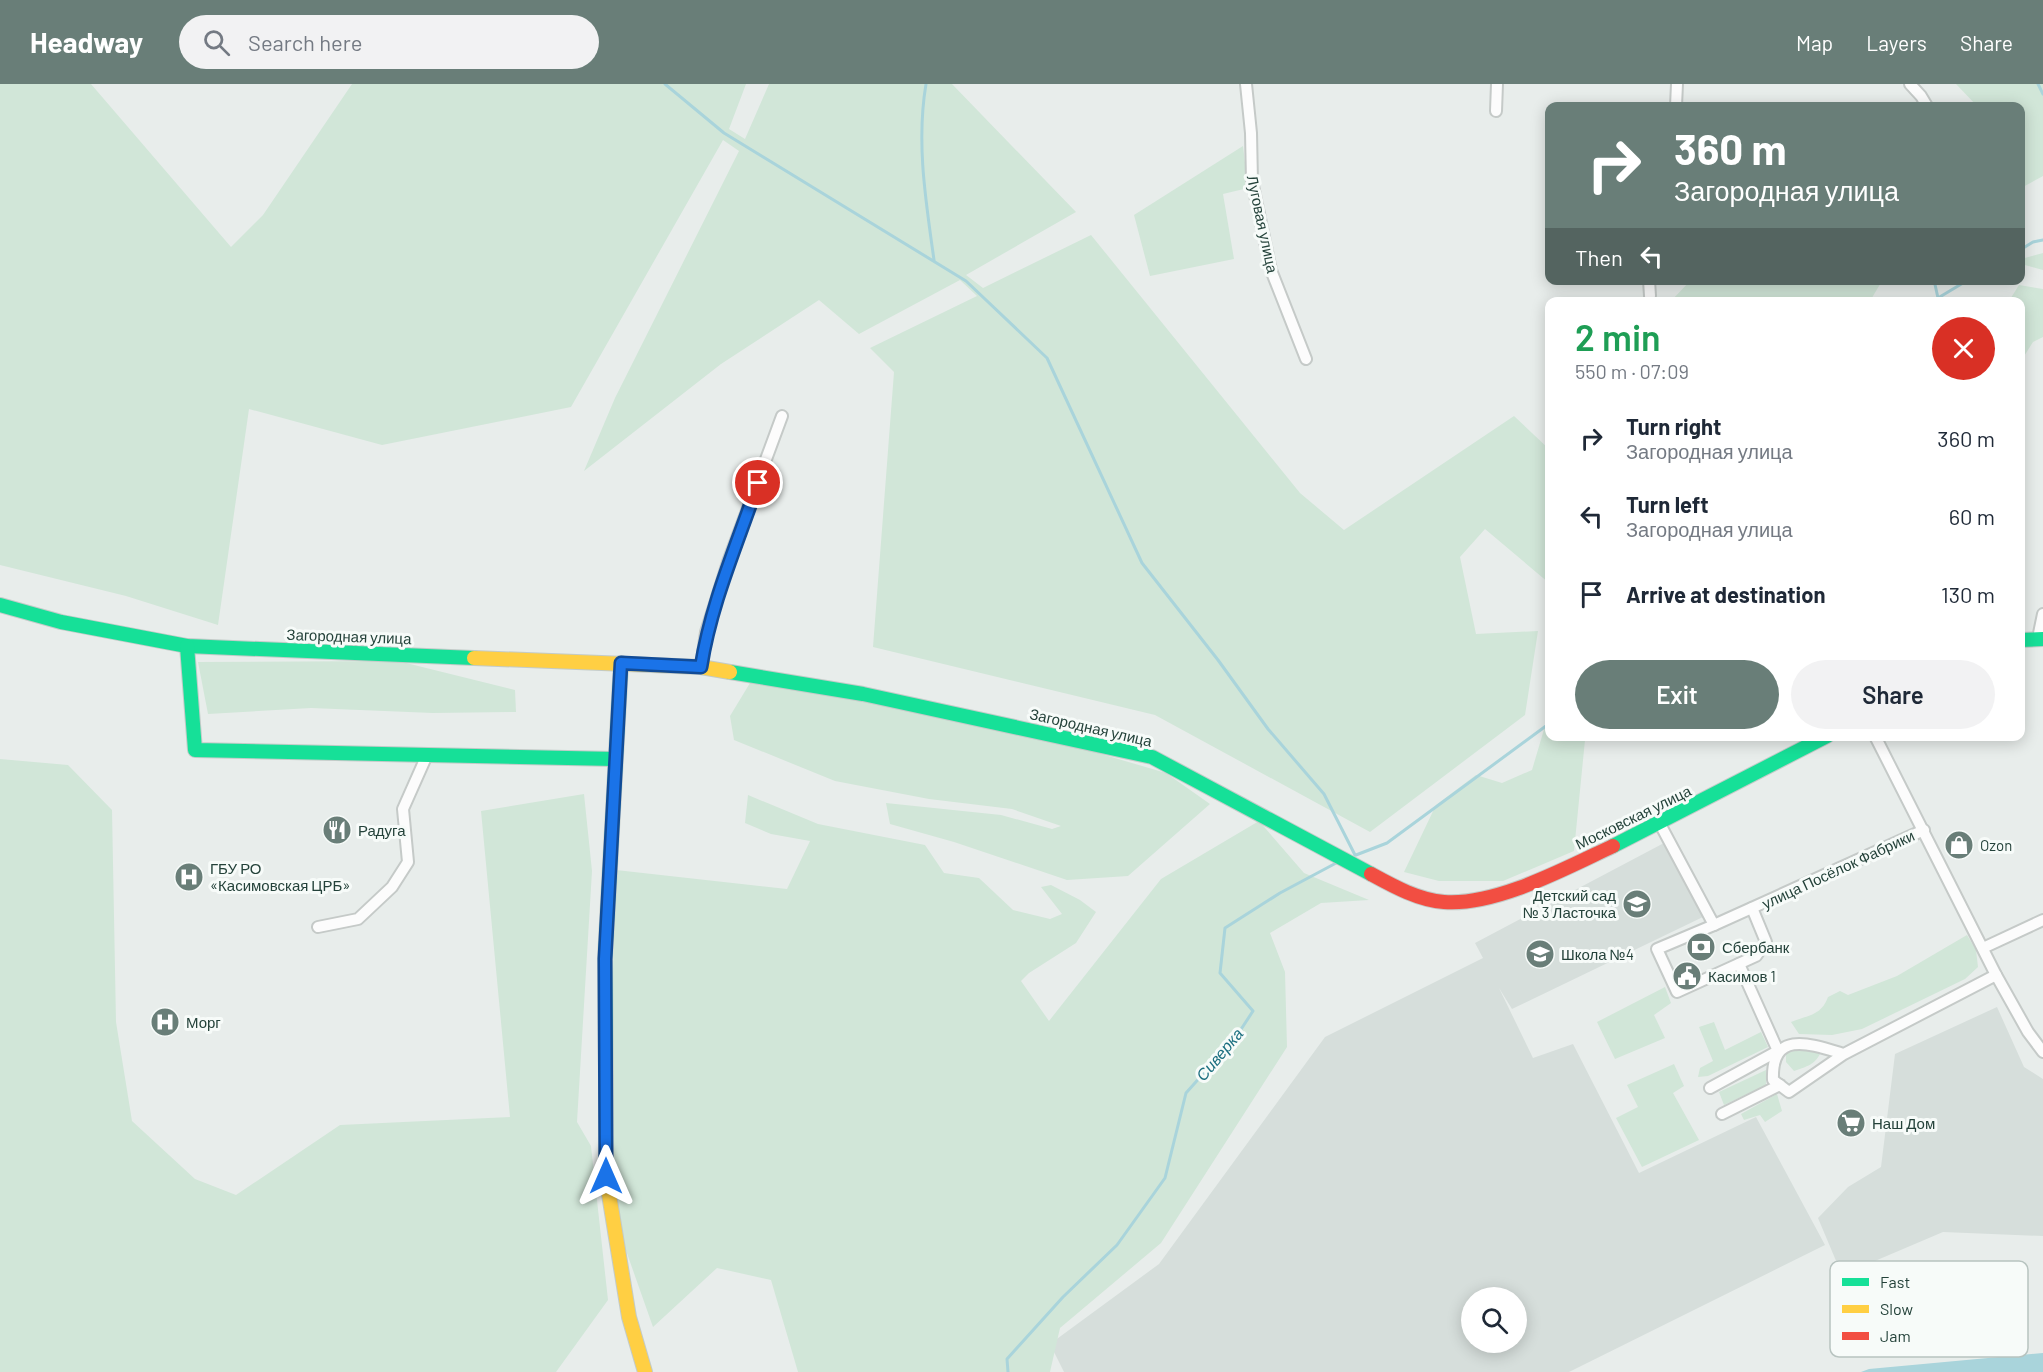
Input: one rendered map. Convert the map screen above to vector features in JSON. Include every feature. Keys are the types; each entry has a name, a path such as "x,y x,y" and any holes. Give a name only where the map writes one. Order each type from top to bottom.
{"main road":[{"name":"Загородная улица","path":"0,605 61,622 187,646 701,667 863,694 1152,757 1411,894 1444,902"},
{"path":"2025,640 2041,638"},
{"path":"187,646 195,750 615,759"},
{"path":"621,663 605,959 606,1176 629,1317 645,1372"},
{"name":"Московская улица","path":"1444,902 1476,900 1510,891 1660,824 1818,741"}],"street":[{"name":"Луговая улица","path":"1246,84 1251,133 1252,181 1271,270 1306,359"},
{"path":"1496,111 1497,84"},
{"path":"1676,102 1677,84"},
{"path":"1910,84 1925,102"},
{"path":"1649,285 1650,296"},
{"path":"701,667 706,632 728,562 783,416"},
{"path":"2041,638 2043,614"},
{"name":"улица Посёлок Фабрики","path":"1878,741 1996,975 2028,1032 2043,1052"},
{"path":"318,927 358,920 392,886 408,862 403,809 427,755"},
{"path":"1660,824 1714,925"},
{"name":"улица Посёлок Фабрики","path":"1752,908 1766,942 1756,956 1677,992 1657,950 1924,830"},
{"path":"1983,948 2043,920"},
{"path":"1739,964 1778,1052 1772,1065 1773,1080 1789,1092 1844,1054 1996,975"},
{"path":"1710,1088 1794,1043 1844,1054"},
{"path":"1722,1114 1780,1086"}],"shaded area":[{"path":"1664,843 1705,916 1512,1009 1499,988 1533,1058 1573,1044 1639,1173 1756,1117 1825,1245 1569,1372 1064,1372 1050,1344 1159,1264 1325,1037 1483,958 1475,943"},
{"path":"1997,1007 2024,1067 2043,1079 2043,1236 1943,1232 1875,1261 1836,1261 1818,1218 1848,1187 1881,1167 1895,1054"}],"green space":[{"path":"0,84 91,84 231,247 263,215 352,84 746,84 729,129 745,139 769,84 952,84 1076,212 966,275 983,288 1091,235 1300,493 1344,530 1514,416 1545,445 1545,580 1485,529 1460,557 1476,634 1538,631 1525,715 1370,832 1155,715 873,647 894,372 870,348 977,296 960,280 859,334 819,300 721,364 584,471 615,398 739,151 723,140 571,407 382,445 249,409 218,625 126,596 0,565"},
{"path":"1956,84 2043,84 2043,176 2025,186 2025,102 1973,102"},
{"path":"1243,146 1248,188 1223,194 1234,259 1150,276 1134,215"},
{"path":"2043,253 2043,270 2025,265 2025,258"},
{"path":"1686,285 1880,285 1872,297 1675,297"},
{"path":"2019,285 2043,289 2043,337 2033,342 2025,355 2025,297 2012,297"},
{"path":"398,661 515,690 516,712 433,713 311,708 208,714 198,662"},
{"path":"750,683 871,701 1050,739 1166,773 1210,804 1128,876 1067,880 954,842 890,824 886,803 1001,815 1052,829 1061,826 1012,809 929,799 835,781 734,740 730,716"},
{"path":"1545,726 1545,741 1585,741 1574,851 1503,881 1439,881 1404,872 1436,805 1476,775 1502,783 1532,770"},
{"path":"0,759 68,765 112,810 116,1022 132,1121 195,1179 236,1195 340,1125 510,1117 481,811 584,794 592,871 577,1122 591,1146 608,1300 556,1372 0,1372"},
{"path":"748,795 818,824 925,845 944,873 979,878 1013,910 1050,919 1062,914 1041,887 1051,885 1080,900 1096,912 1076,943 1029,973 1021,981 1049,1021 1161,879 1259,821 1304,873 1369,900 1321,903 1270,933 1285,972 1287,1047 1161,1243 1060,1328 1050,1372 798,1372 771,1280 717,1268 653,1327 623,1242 607,1166 616,870 787,889 810,841 771,834 745,823"},
{"path":"1967,935 1976,950 1978,967 1965,979 1862,1029 1832,1035 1799,1034 1791,1022 1818,1011 1828,997 1840,991 1848,995 1897,976"},
{"path":"1665,987 1671,1003 1654,1015 1665,1038 1615,1059 1597,1022"},
{"path":"1714,1022 1725,1050 1761,1032 1768,1047 1708,1076 1698,1077 1700,1068 1713,1061 1699,1027"},
{"path":"1798,1050 1821,1051 1814,1062 1794,1071 1786,1062 1786,1053"},
{"path":"1674,1064 1684,1086 1673,1093 1699,1140 1642,1167 1616,1118 1638,1107 1627,1085"},
{"path":"1766,1070 1766,1085 1724,1105 1719,1092"},
{"path":"1777,1094 1782,1111 1765,1122 1760,1115 1744,1120 1741,1114"}],"water":[{"path":"2043,1353 2043,1372 1861,1372 1869,1369 2000,1357 2028,1357 2028,1354"}],"waterway":[{"path":"665,84 724,133 966,281 1047,358 1142,563 1218,660 1268,729 1324,794 1355,855"},
{"path":"926,84 922,150 934,260"},
{"path":"2038,84 2043,94"},
{"name":"Сиверка","path":"2025,247 2043,240"},
{"path":"1935,285 1938,297"},
{"name":"Сиверка","path":"1940,297 1960,285"},
{"name":"Сиверка","path":"1356,855 1387,843 1545,727"},
{"name":"Сиверка","path":"1008,1372 1007,1359 1063,1297 1117,1245 1165,1178 1186,1093 1236,1037 1253,1011 1220,973 1225,928 1280,893 1338,862"}],"traffic: fast":[{"path":"0,605 61,622 187,646 474,658"},
{"path":"2025,640 2043,639"},
{"path":"187,646 195,750 615,759"},
{"path":"606,1077 605,959 621,663"},
{"path":"730,672 863,694 1152,757 1371,874"},
{"path":"1613,846 1817,741"}],"traffic: slow":[{"path":"474,658 701,667 730,672"},
{"path":"606,1077 606,1176 629,1317 645,1372"}],"traffic: jam":[{"path":"1371,874 1406,892 1434,901 1464,902 1486,898 1530,884 1613,846"}],"place":[{"name":"Радуга","path":"337,830"},
{"name":"Ozon","path":"1959,845"},
{"name":"ГБУ РО «Касимовская ЦРБ»","path":"189,877"},
{"name":"Детский сад № 3 Ласточка","path":"1637,904"},
{"name":"Сбербанк","path":"1701,947"},
{"name":"Школа №4","path":"1540,954"},
{"name":"Касимов 1","path":"1687,976"},
{"name":"Морг","path":"165,1022"},
{"name":"Наш Дом","path":"1851,1123"}],"route":[{"path":"606,1176 605,959 621,663 701,667 706,632 728,562 758,483"}]}
